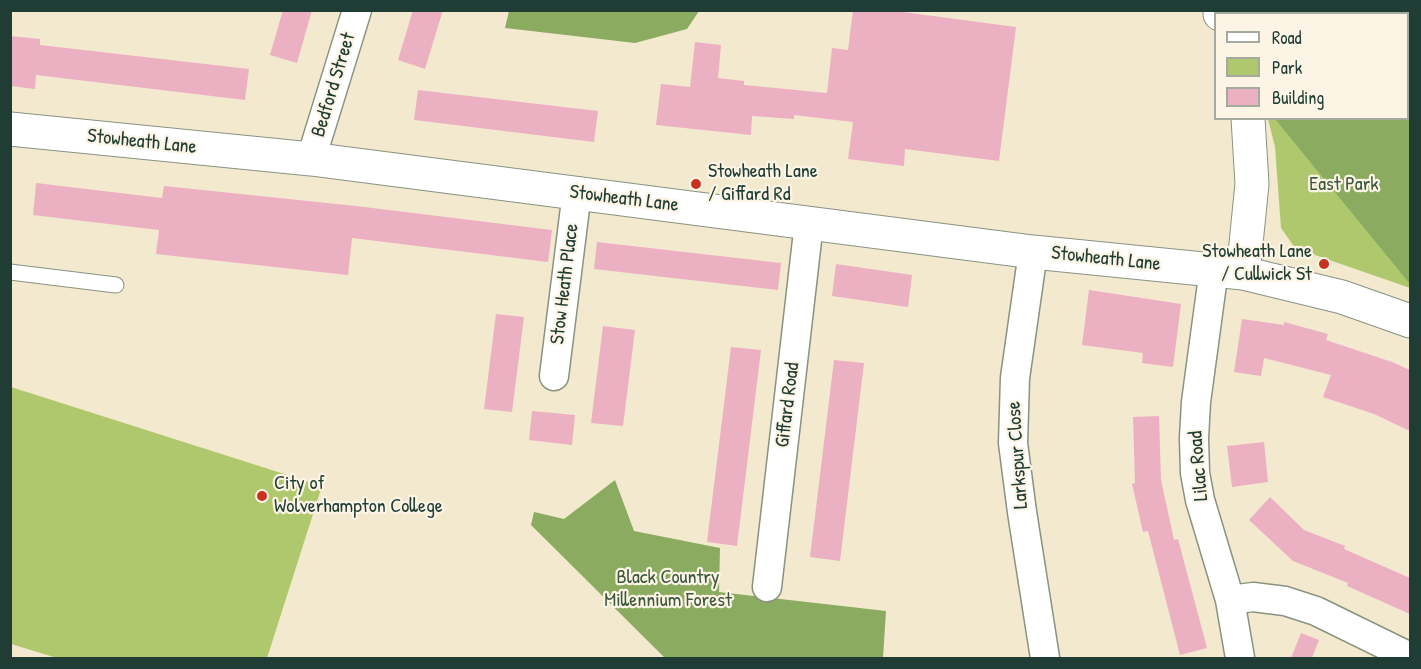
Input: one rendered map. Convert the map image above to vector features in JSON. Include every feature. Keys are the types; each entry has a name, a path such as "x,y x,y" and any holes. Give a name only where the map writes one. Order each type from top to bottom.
{"street":[{"name":"Bedford Street","path":"311,159 357,10"},
{"path":"1228,271 1252,184 1248,120"},
{"name":"Stowheath Lane","path":"10,129 311,159 1033,252 1228,271 1342,297 1410,321"},
{"name":"Stow Heath Place","path":"554,376 577,192"},
{"name":"Giffard Road","path":"767,587 810,223"},
{"name":"Larkspur Close","path":"1033,252 1015,378 1013,442 1045,658"},
{"name":"Lilac Road","path":"1228,271 1196,402 1194,438 1200,500 1230,600 1240,658"},
{"path":"1230,600 1253,597 1286,601 1326,616 1410,657"}],"lane":[{"path":"10,272 116,285"}],"green space":[{"path":"509,10 699,11 687,29 635,43 505,28"},
{"name":"East Park","path":"1250,10 1410,11 1410,288 1295,248 1281,228 1275,147 1268,120 1409,120 1409,12 1250,12"},
{"path":"1410,11 1410,284 1276,120 1409,120 1409,12 1262,12"},
{"path":"11,387 322,486 267,658 57,658 11,644"},
{"name":"Black Country Millennium Forest","path":"615,480 634,531 720,548 719,592 886,611 883,658 665,658 531,525 534,512 564,519"}],"building":[{"path":"283,10 312,10 297,63 270,55"},
{"path":"413,10 443,10 425,69 398,60"},
{"path":"853,10 888,10 1016,27 999,161 905,149 904,166 848,159 853,122 794,115 794,119 752,116 751,135 656,125 661,84 690,87 695,42 721,45 718,78 744,81 744,85 827,93 832,48 848,50"},
{"path":"10,36 40,39 40,45 249,69 245,100 36,75 35,89 10,86"},
{"path":"418,90 598,111 594,142 414,120"},
{"path":"36,183 162,198 164,186 552,230 548,262 352,238 348,275 156,254 159,230 33,215"},
{"path":"597,242 781,263 778,290 594,269"},
{"path":"836,264 912,275 908,307 832,296"},
{"path":"1089,290 1181,304 1173,367 1142,363 1143,353 1082,345"},
{"path":"496,314 524,317 512,412 484,409"},
{"path":"1242,319 1284,325 1284,322 1328,334 1326,340 1410,370 1410,431 1374,414 1323,397 1331,375 1264,358 1261,376 1234,372"},
{"path":"603,326 635,330 623,426 591,423"},
{"path":"731,347 761,350 737,546 707,542"},
{"path":"834,360 864,363 840,561 810,557"},
{"path":"532,411 575,415 572,445 529,440"},
{"path":"1159,416 1161,480 1174,540 1178,539 1207,648 1180,655 1148,531 1143,532 1132,484 1135,483 1133,417"},
{"path":"1264,442 1268,482 1232,487 1227,446"},
{"path":"1270,497 1304,530 1345,546 1344,549 1410,578 1410,614 1347,586 1348,583 1293,561 1249,520"},
{"path":"1301,633 1319,640 1312,658 1291,658"}],"place":[{"name":"Stowheath Lane / Giffard Rd","path":"696,184"},
{"name":"Stowheath Lane / Cullwick St","path":"1324,264"},
{"name":"City of Wolverhampton College","path":"262,496"}]}
